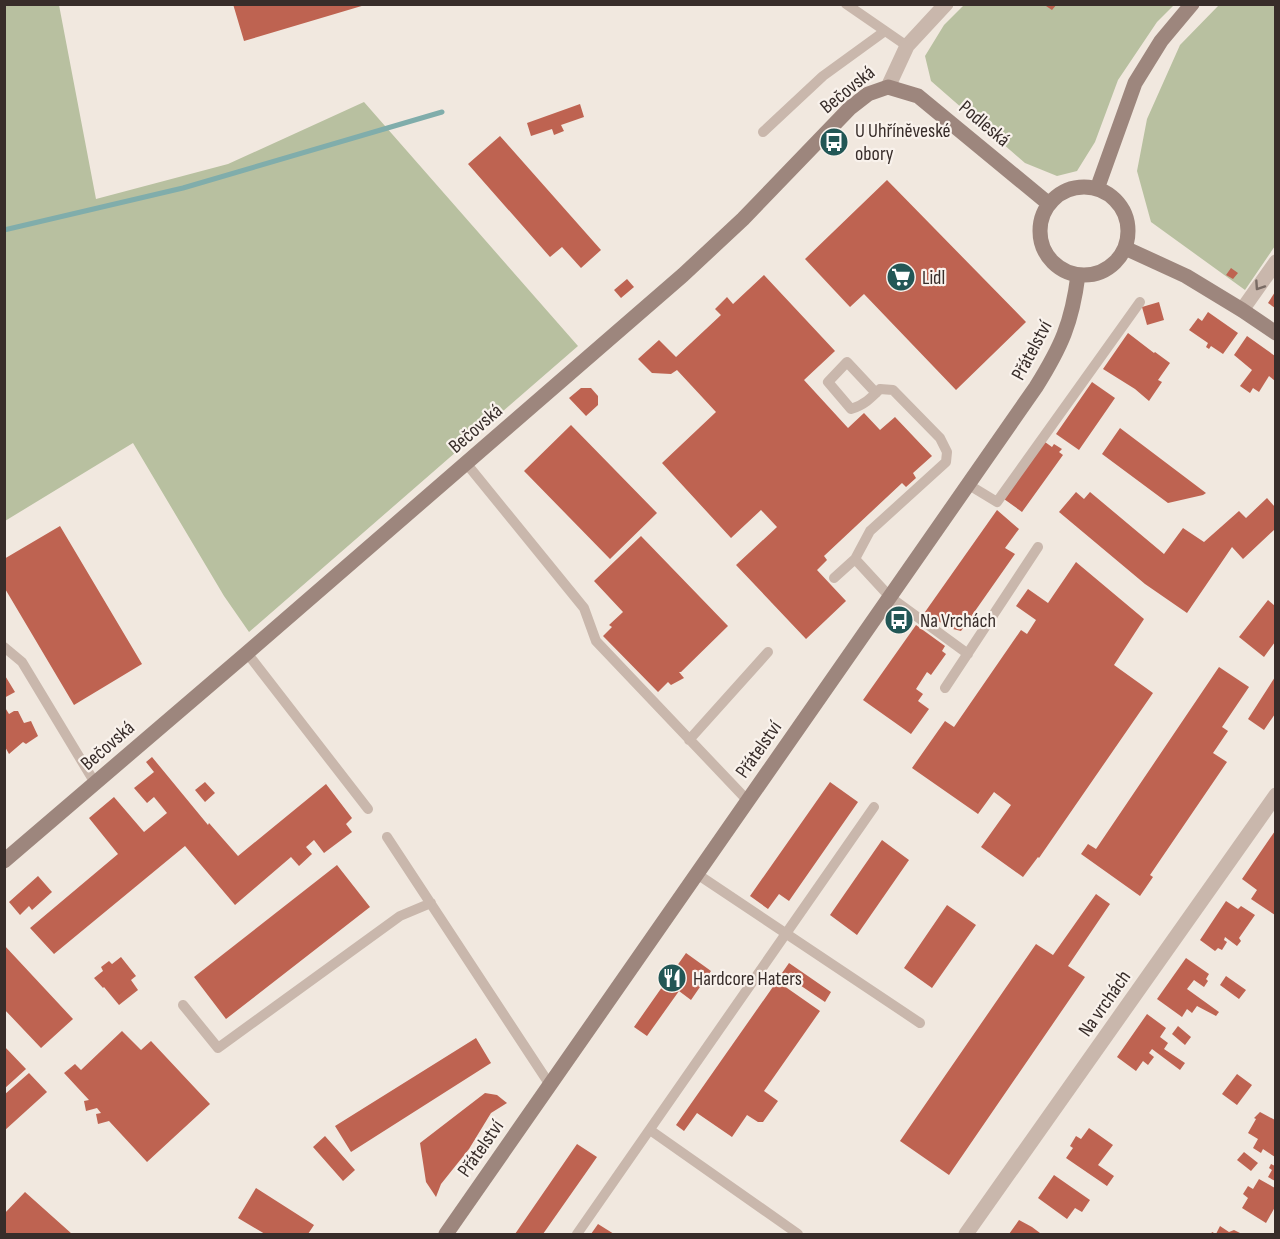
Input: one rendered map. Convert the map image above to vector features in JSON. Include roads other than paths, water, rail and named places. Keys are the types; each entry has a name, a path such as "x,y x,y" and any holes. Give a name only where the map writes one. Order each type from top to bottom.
{"main road":[{"path":"1097,189 1135,83 1161,41 1192,4"},
{"name":"Podleská","path":"888,87 904,90 928,103 1049,204"},
{"name":"Bečovská","path":"4,861 684,275 758,204 850,108 868,94 888,87"},
{"path":"1076,187 1097,189 1110,195 1119,204 1124,214 1128,237 1125,248 1111,267 1089,276 1067,273 1048,259 1043,249 1040,238 1042,215 1049,204 1065,191 1076,187"},
{"path":"1125,248 1186,276 1275,333"},
{"name":"Přátelství","path":"446,1234 1036,387 1058,351 1069,323 1078,276"}],"street":[{"name":"Bečovská","path":"888,87 907,46 946,4"},
{"path":"1242,310 1275,262"},
{"name":"Na vrchách","path":"966,1234 1275,795"}],"lane":[{"path":"846,4 907,46"},
{"path":"763,132 823,76 885,31"},
{"path":"969,485 997,502 1140,303"},
{"path":"834,578 855,559 870,531 946,462 947,452 940,438 893,390 880,389 876,393 862,406 851,409 828,382 847,362 876,393"},
{"path":"466,464 584,608 596,641 748,801"},
{"path":"945,688 1038,547"},
{"path":"855,559 890,597 968,654"},
{"path":"4,647 22,662 95,783"},
{"path":"689,740 768,652"},
{"path":"247,653 368,809"},
{"path":"577,1234 874,807"},
{"path":"387,837 550,1085"},
{"path":"698,873 920,1023"},
{"path":"183,1005 218,1048 400,916 431,903"},
{"path":"650,1130 798,1234"}],"waterway":[{"path":"4,230 183,188 442,112"}],"place":[{"name":"U Uhříněveské obory","path":"834,142"},
{"name":"Lidl","path":"901,277"},
{"name":"Na Vrchách","path":"899,620"},
{"name":"Hardcore Haters","path":"672,978"}]}
